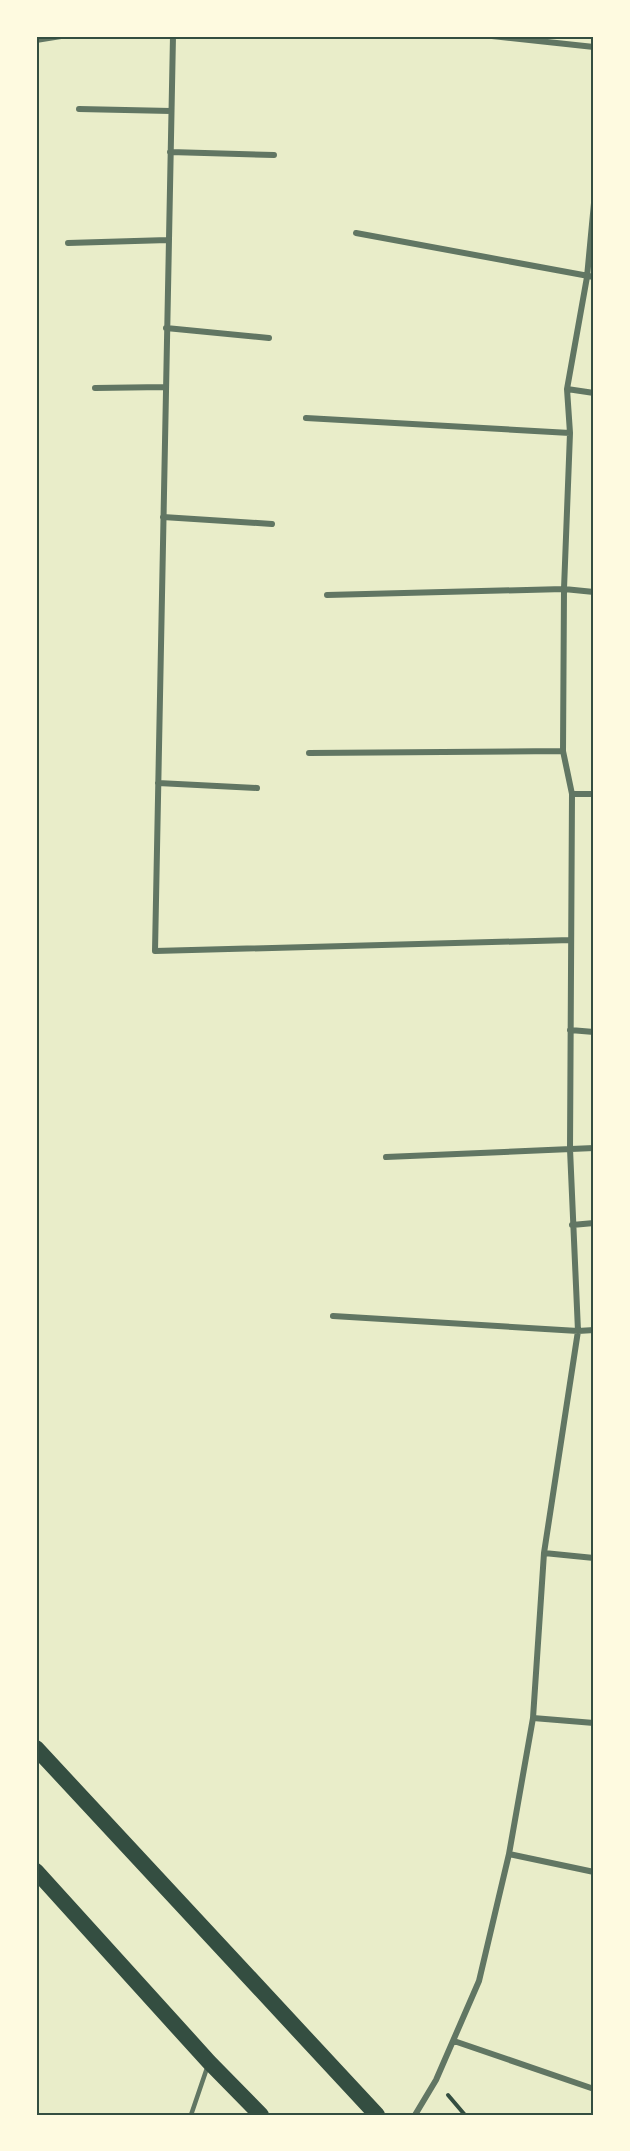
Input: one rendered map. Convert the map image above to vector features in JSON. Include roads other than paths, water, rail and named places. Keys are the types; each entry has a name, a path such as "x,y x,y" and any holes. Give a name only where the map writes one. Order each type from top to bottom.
{"highway":[{"path":"36,1748 377,2115"},
{"path":"36,1871 209,2062 261,2115"}],"street":[{"path":"36,40 60,36"},
{"path":"172,36 155,951 571,940"},
{"path":"492,36 594,47"},
{"path":"79,109 171,111"},
{"path":"170,152 274,155"},
{"path":"415,2115 436,2080 479,1981 509,1854 533,1718 544,1553 578,1331 570,1149 572,794 563,751 564,589 570,433 567,389 591,277 594,203"},
{"path":"356,233 591,277"},
{"path":"68,243 168,240"},
{"path":"166,328 269,338"},
{"path":"95,388 165,387"},
{"path":"567,389 594,393"},
{"path":"306,418 570,433"},
{"path":"163,517 272,524"},
{"path":"327,596 564,589 594,592"},
{"path":"309,753 563,751"},
{"path":"158,783 257,788"},
{"path":"572,794 594,794"},
{"path":"570,1030 594,1032"},
{"path":"386,1157 594,1148"},
{"path":"572,1225 594,1223"},
{"path":"333,1316 578,1331 594,1330"},
{"path":"544,1553 594,1558"},
{"path":"533,1718 594,1723"},
{"path":"509,1854 594,1872"},
{"path":"454,2041 594,2089"}],"lane":[{"path":"192,2115 209,2062"}]}
